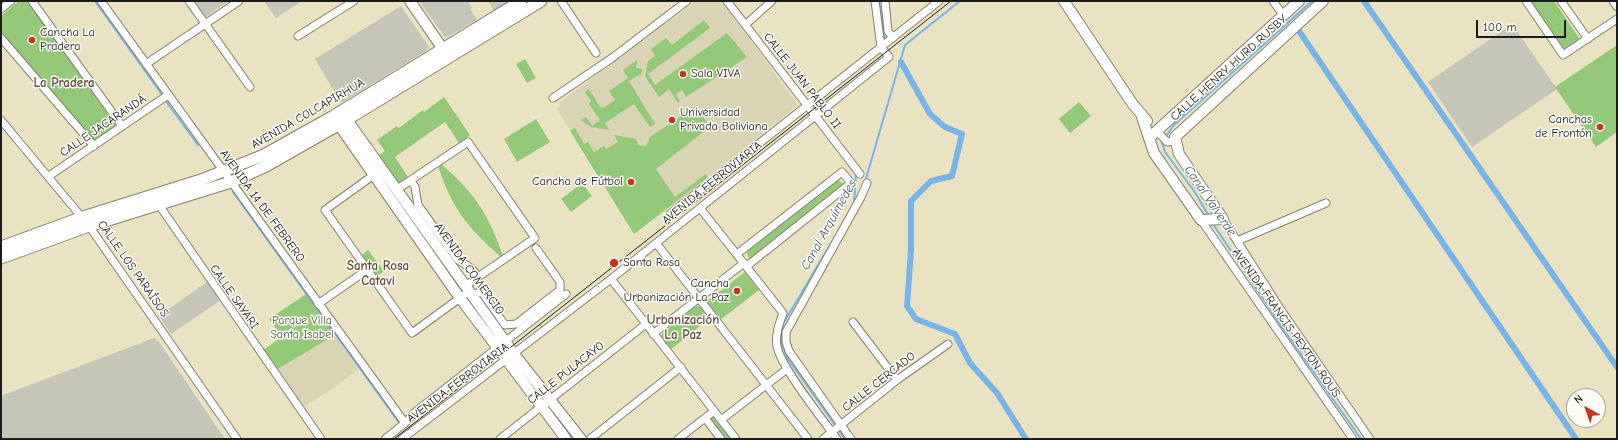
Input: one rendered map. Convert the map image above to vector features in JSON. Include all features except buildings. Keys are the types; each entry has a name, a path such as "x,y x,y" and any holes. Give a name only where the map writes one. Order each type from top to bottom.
{"main road":[{"name":"AVENIDA COLCAPIRHUA","path":"446,53 521,1"},
{"name":"AVENIDA COLCAPIRHUA","path":"86,222 159,205 231,182 287,156 340,118 446,53 541,1"},
{"name":"AVENIDA COLCAPIRHUA","path":"2,250 86,222 224,172 264,155 340,118"}],"street":[{"path":"1,9 10,1"},
{"path":"32,1 122,126"},
{"name":"AVENIDA 14 DE FEBRERO","path":"101,1 405,423"},
{"path":"189,1 250,87"},
{"path":"146,64 239,1"},
{"path":"298,36 354,1"},
{"path":"410,1 446,53"},
{"path":"561,1 596,53"},
{"path":"553,98 612,58 688,1"},
{"name":"CALLE JUAN PABLO II","path":"727,1 860,174"},
{"path":"745,26 772,1"},
{"path":"875,1 881,47 939,1"},
{"path":"884,1 888,31 893,38"},
{"path":"1064,1 1155,135 1171,142 1179,154 1212,220"},
{"path":"1273,1 1283,15"},
{"name":"CALLE HENRY HURD RUSBY","path":"1155,135 1299,1"},
{"name":"CALLE HENRY HURD RUSBY","path":"1171,142 1178,133 1323,1"},
{"path":"1526,1 1563,55 1617,19"},
{"path":"1561,1 1588,39"},
{"path":"1613,1 1617,7"},
{"path":"1,38 94,146"},
{"name":"AVENIDA FERROVIARIA","path":"402,439 611,279 814,114 889,57 881,47 670,214"},
{"name":"CALLE JACARANDÁ","path":"49,176 168,95"},
{"name":"AVENIDA COMERCIO","path":"340,118 382,169 510,356 542,406 566,439"},
{"name":"AVENIDA COMERCIO","path":"340,118 373,176 467,293"},
{"name":"CALLE LOS PARAÍSOS","path":"1,120 86,222 237,439"},
{"path":"1155,135 1154,152 1212,220 1237,241 1281,310 1370,439"},
{"path":"382,169 325,210 412,333 467,293 478,277 535,238 468,142 396,190"},
{"path":"654,334 851,183 842,172 737,254"},
{"path":"411,181 415,187 418,205 457,259 472,269 478,277"},
{"path":"837,439 837,429 789,351 786,342 786,332 861,197 867,183"},
{"path":"1237,241 1326,203"},
{"name":"CALLE SAYARI","path":"159,205 321,439"},
{"path":"700,208 783,313 778,325 777,347 787,369 837,429 851,439"},
{"name":"AVENIDA FRANCIS PEYTON ROUS","path":"1212,220 1353,439"},
{"path":"656,243 808,439"},
{"path":"467,293 481,291 505,325 516,324 560,290 560,282 536,248"},
{"path":"318,304 368,270"},
{"path":"611,279 736,439"},
{"name":"AVENIDA FERROVIARIA","path":"385,439 405,423 414,413 566,294"},
{"path":"853,322 897,380"},
{"name":"CALLE PULACAYO","path":"500,439 646,324"},
{"name":"CALLE CERCADO","path":"823,439 897,380 948,344"},
{"name":"AVENIDA COMERCIO","path":"510,356 550,400 580,439"},
{"path":"590,439 680,367"},
{"path":"721,420 787,369"},
{"path":"678,439 714,411"},
{"path":"705,418 721,439"},
{"path":"411,432 416,439"}],"shaded area":[{"path":"193,1 229,1 205,17"},
{"path":"264,1 302,1 276,18"},
{"path":"419,1 468,1 472,8 470,9 477,20 445,37"},
{"path":"488,1 510,1 494,11"},
{"name":"Universidad Privada Boliviana","path":"696,1 722,1 798,105 678,201 634,234 557,109 560,107 559,103"},
{"path":"401,6 429,47 426,51 341,103 315,59"},
{"path":"1512,24 1557,89 1472,147 1428,82"},
{"path":"207,282 220,301 171,334 159,316"},
{"path":"335,335 359,370 303,408 278,369"},
{"path":"154,338 159,342 225,439 1,439 1,396"}],"green space":[{"path":"19,1 28,1 115,124 115,127 95,140 92,140 1,33 1,16"},
{"path":"1530,1 1554,1 1580,39 1563,50"},
{"path":"704,20 710,28 648,74 655,85 727,33 747,57 686,97 682,90 676,94 680,101 678,103 669,89 659,97 645,76 648,61 655,56 651,49 666,38 672,45"},
{"path":"1617,45 1617,132 1596,147 1555,87"},
{"path":"525,59 536,78 527,83 516,64"},
{"path":"637,60 636,68 643,69 641,74 629,81 655,124 650,127 634,104 605,123 609,130 591,127 581,120 586,117 592,126 600,120 589,104 591,101 585,92 589,89 600,107 603,108 615,100 609,91 628,78 623,70"},
{"path":"444,97 470,135 459,143 445,122 395,157 408,177 395,183 377,157 385,151 377,140 397,126 399,128 423,110 424,112"},
{"path":"1079,102 1091,116 1070,133 1059,119"},
{"path":"696,106 710,127 656,169 675,197 706,174 708,177 634,234 570,131 575,128 584,144 588,142 594,152 604,146 606,149 618,142 614,135 636,139 638,145 644,146 647,145 650,137"},
{"path":"536,119 550,142 517,162 504,139"},
{"path":"441,164 463,184 479,205 492,228 503,256 501,257 489,247 462,217 443,181 438,166"},
{"path":"383,176 462,287 459,290 379,178"},
{"path":"838,180 844,184 751,259 748,257 747,251"},
{"path":"582,183 592,196 571,212 561,199"},
{"path":"368,250 384,271 376,277 361,256"},
{"path":"745,272 759,290 720,320 706,302"},
{"name":"Parque Villa Santa Isabel","path":"306,294 335,335 276,370 263,350 282,337 269,319"},
{"path":"696,306 701,307 710,318 670,350 660,338 662,334"},
{"path":"713,416 732,439 727,439 710,418"}],"waterway":[{"path":"95,1 163,96"},
{"path":"879,1 885,41"},
{"name":"Canal Arquímedes","path":"865,182 905,45 960,1"},
{"name":"Canal Valverde","path":"1209,216 1194,191 1165,152 1162,142 1174,125 1312,1"},
{"path":"1364,1 1617,367"},
{"path":"1299,31 1576,439"},
{"path":"901,62 930,114 945,127 962,134 952,176 931,181 911,201 911,250 907,306 916,319 955,334 970,363 997,393 1026,439"},
{"path":"165,100 198,145"},
{"path":"854,203 856,174"},
{"path":"233,192 400,424"},
{"name":"Canal Valverde","path":"1213,224 1282,327 1361,439"},
{"name":"Canal Arquímedes","path":"836,235 783,324 781,342 788,359 845,439"}],"tram line":[{"path":"394,439 951,1"}],"place":[{"name":"Cancha La Pradera","path":"32,40"},
{"name":"Sala VIVA","path":"683,74"},
{"name":"Universidad Privada Boliviana","path":"672,120"},
{"name":"Canchas de Frontón","path":"1600,127"},
{"name":"Cancha de Fútbol","path":"631,182"},
{"name":"Santa Rosa","path":"614,263"},
{"name":"Cancha Urbanización La Paz","path":"737,291"}],"district":[{"name":"La Pradera","path":"64,83"},
{"name":"Santa Rosa Catavi","path":"378,274"},
{"name":"Urbanización La Paz","path":"683,328"}]}
